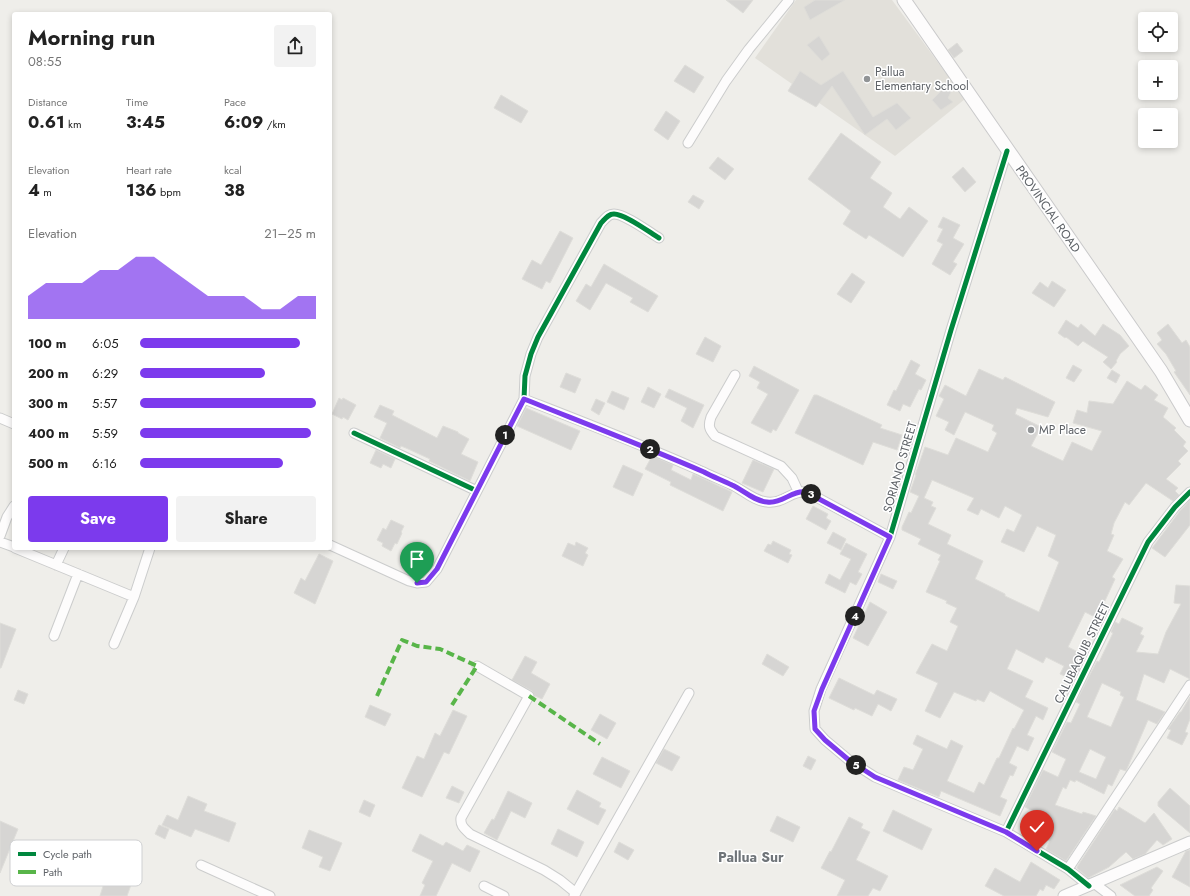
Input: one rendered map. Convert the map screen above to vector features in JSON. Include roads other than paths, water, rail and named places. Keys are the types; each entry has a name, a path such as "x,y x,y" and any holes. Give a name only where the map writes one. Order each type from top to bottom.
{"main road":[{"name":"PROVINCIAL ROAD","path":"904,0 1007,151 1161,371 1190,420"}],"street":[{"path":"688,143 726,81 749,49 789,0"},
{"name":"SORIANO STREET","path":"1007,151 951,330 890,537 822,689 814,711 815,729 825,740 850,761 875,777 1006,832 1111,896"},
{"path":"332,546 409,581 417,583 426,582 437,569 524,399 525,376 531,354 538,337 601,223 607,216 613,214 620,215 659,238"},
{"path":"735,375 710,417 708,424 709,429 715,436 781,466 792,478 798,491"},
{"path":"524,399 667,456 732,485 757,500 775,502 784,500 798,491 817,496 890,537"},
{"path":"0,418 12,423"},
{"path":"354,433 477,491"},
{"name":"CALUBAQUIB STREET","path":"1006,832 1148,542 1175,507 1190,492"},
{"path":"0,536 12,509"},
{"path":"0,542 12,547"},
{"path":"20,550 134,597"},
{"path":"56,565 63,550"},
{"path":"114,644 134,597 149,550"},
{"path":"54,636 78,574"},
{"path":"477,666 529,696 460,823 462,827 470,834 560,880 575,895 689,694"},
{"path":"1068,869 1190,685"},
{"path":"1064,896 1190,842"},
{"path":"201,865 270,896"},
{"path":"484,886 504,896"}],"place":[{"name":"Pallua Elementary School","path":"867,79"},
{"name":"MP Place","path":"1031,430"}],"district":[{"name":"Pallua Sur","path":"751,857"}]}
